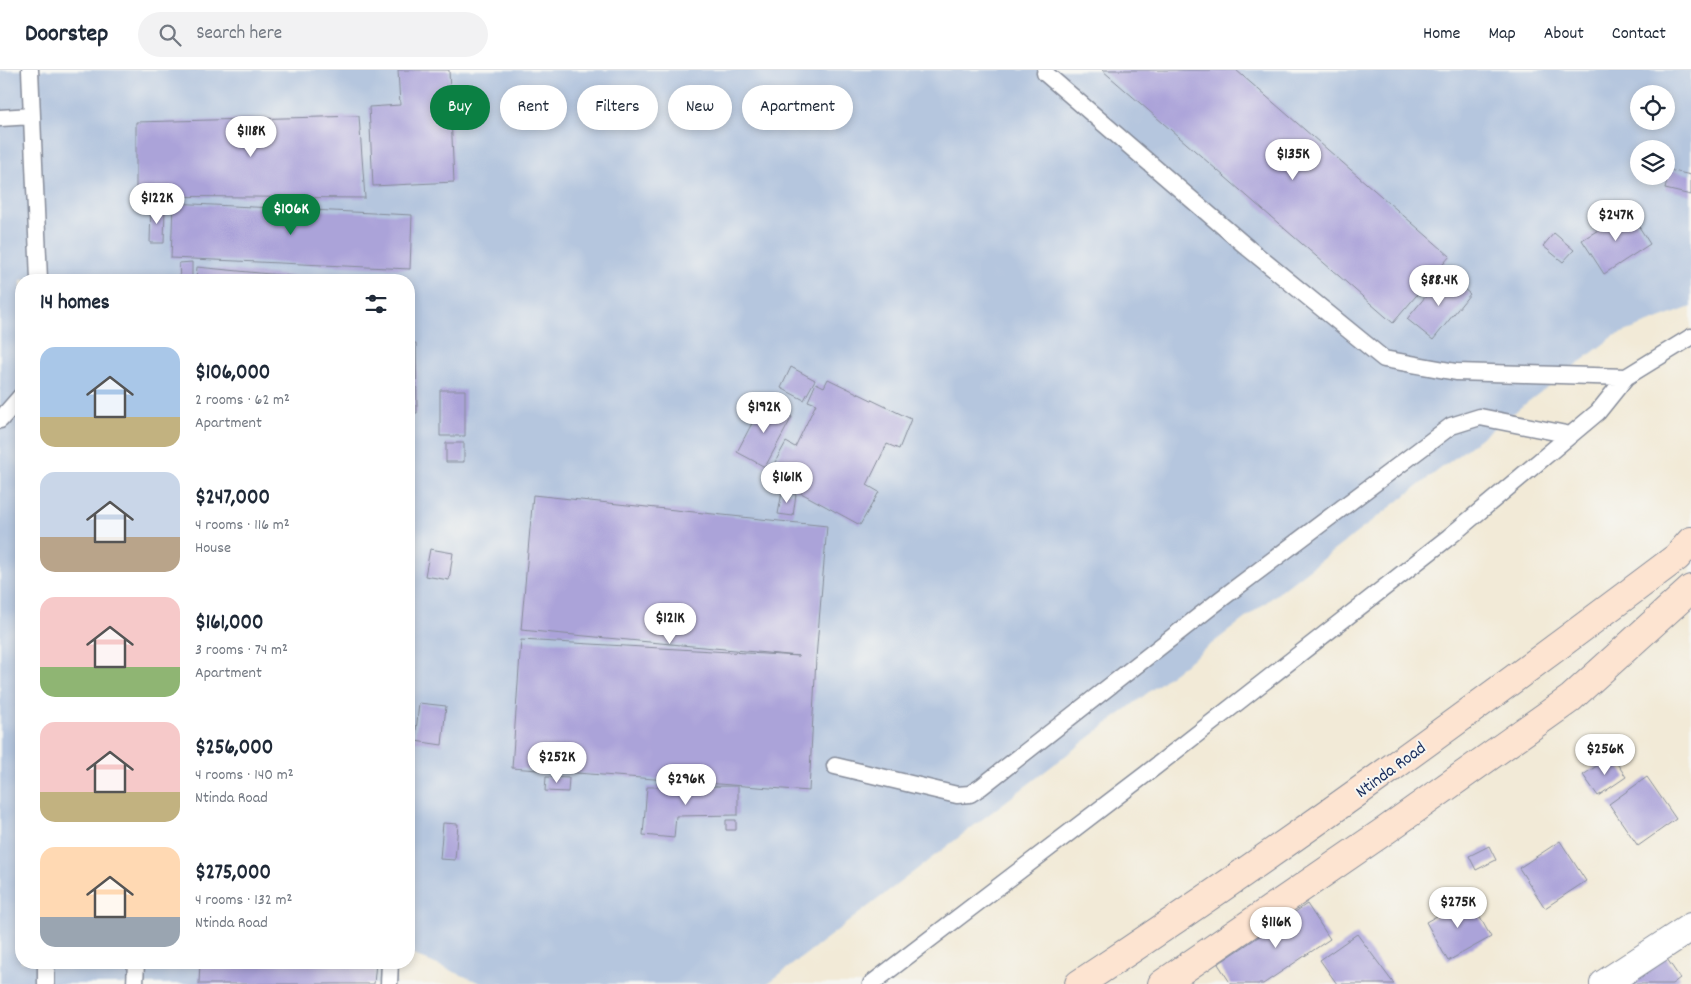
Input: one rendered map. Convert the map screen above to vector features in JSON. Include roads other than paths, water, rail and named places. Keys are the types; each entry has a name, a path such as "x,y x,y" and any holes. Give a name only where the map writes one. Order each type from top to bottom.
{"main road":[{"name":"Ntinda Road","path":"1079,984 1331,812 1514,680 1678,557 1691,541"},
{"path":"1162,984 1386,830 1570,699 1691,590"}],"street":[{"path":"1604,984 1691,927"}],"lane":[{"path":"30,70 40,274"},
{"path":"1045,73 1248,248 1384,359 1456,372 1626,377"},
{"path":"0,118 32,116"},
{"path":"871,984 1146,774 1426,555 1598,412 1626,377 1691,337"},
{"path":"0,420 15,403"},
{"path":"835,766 957,794 970,794 1221,599 1451,426 1480,417 1570,435"},
{"path":"46,969 46,984"},
{"path":"135,984 136,969"},
{"path":"389,984 390,969"}]}
